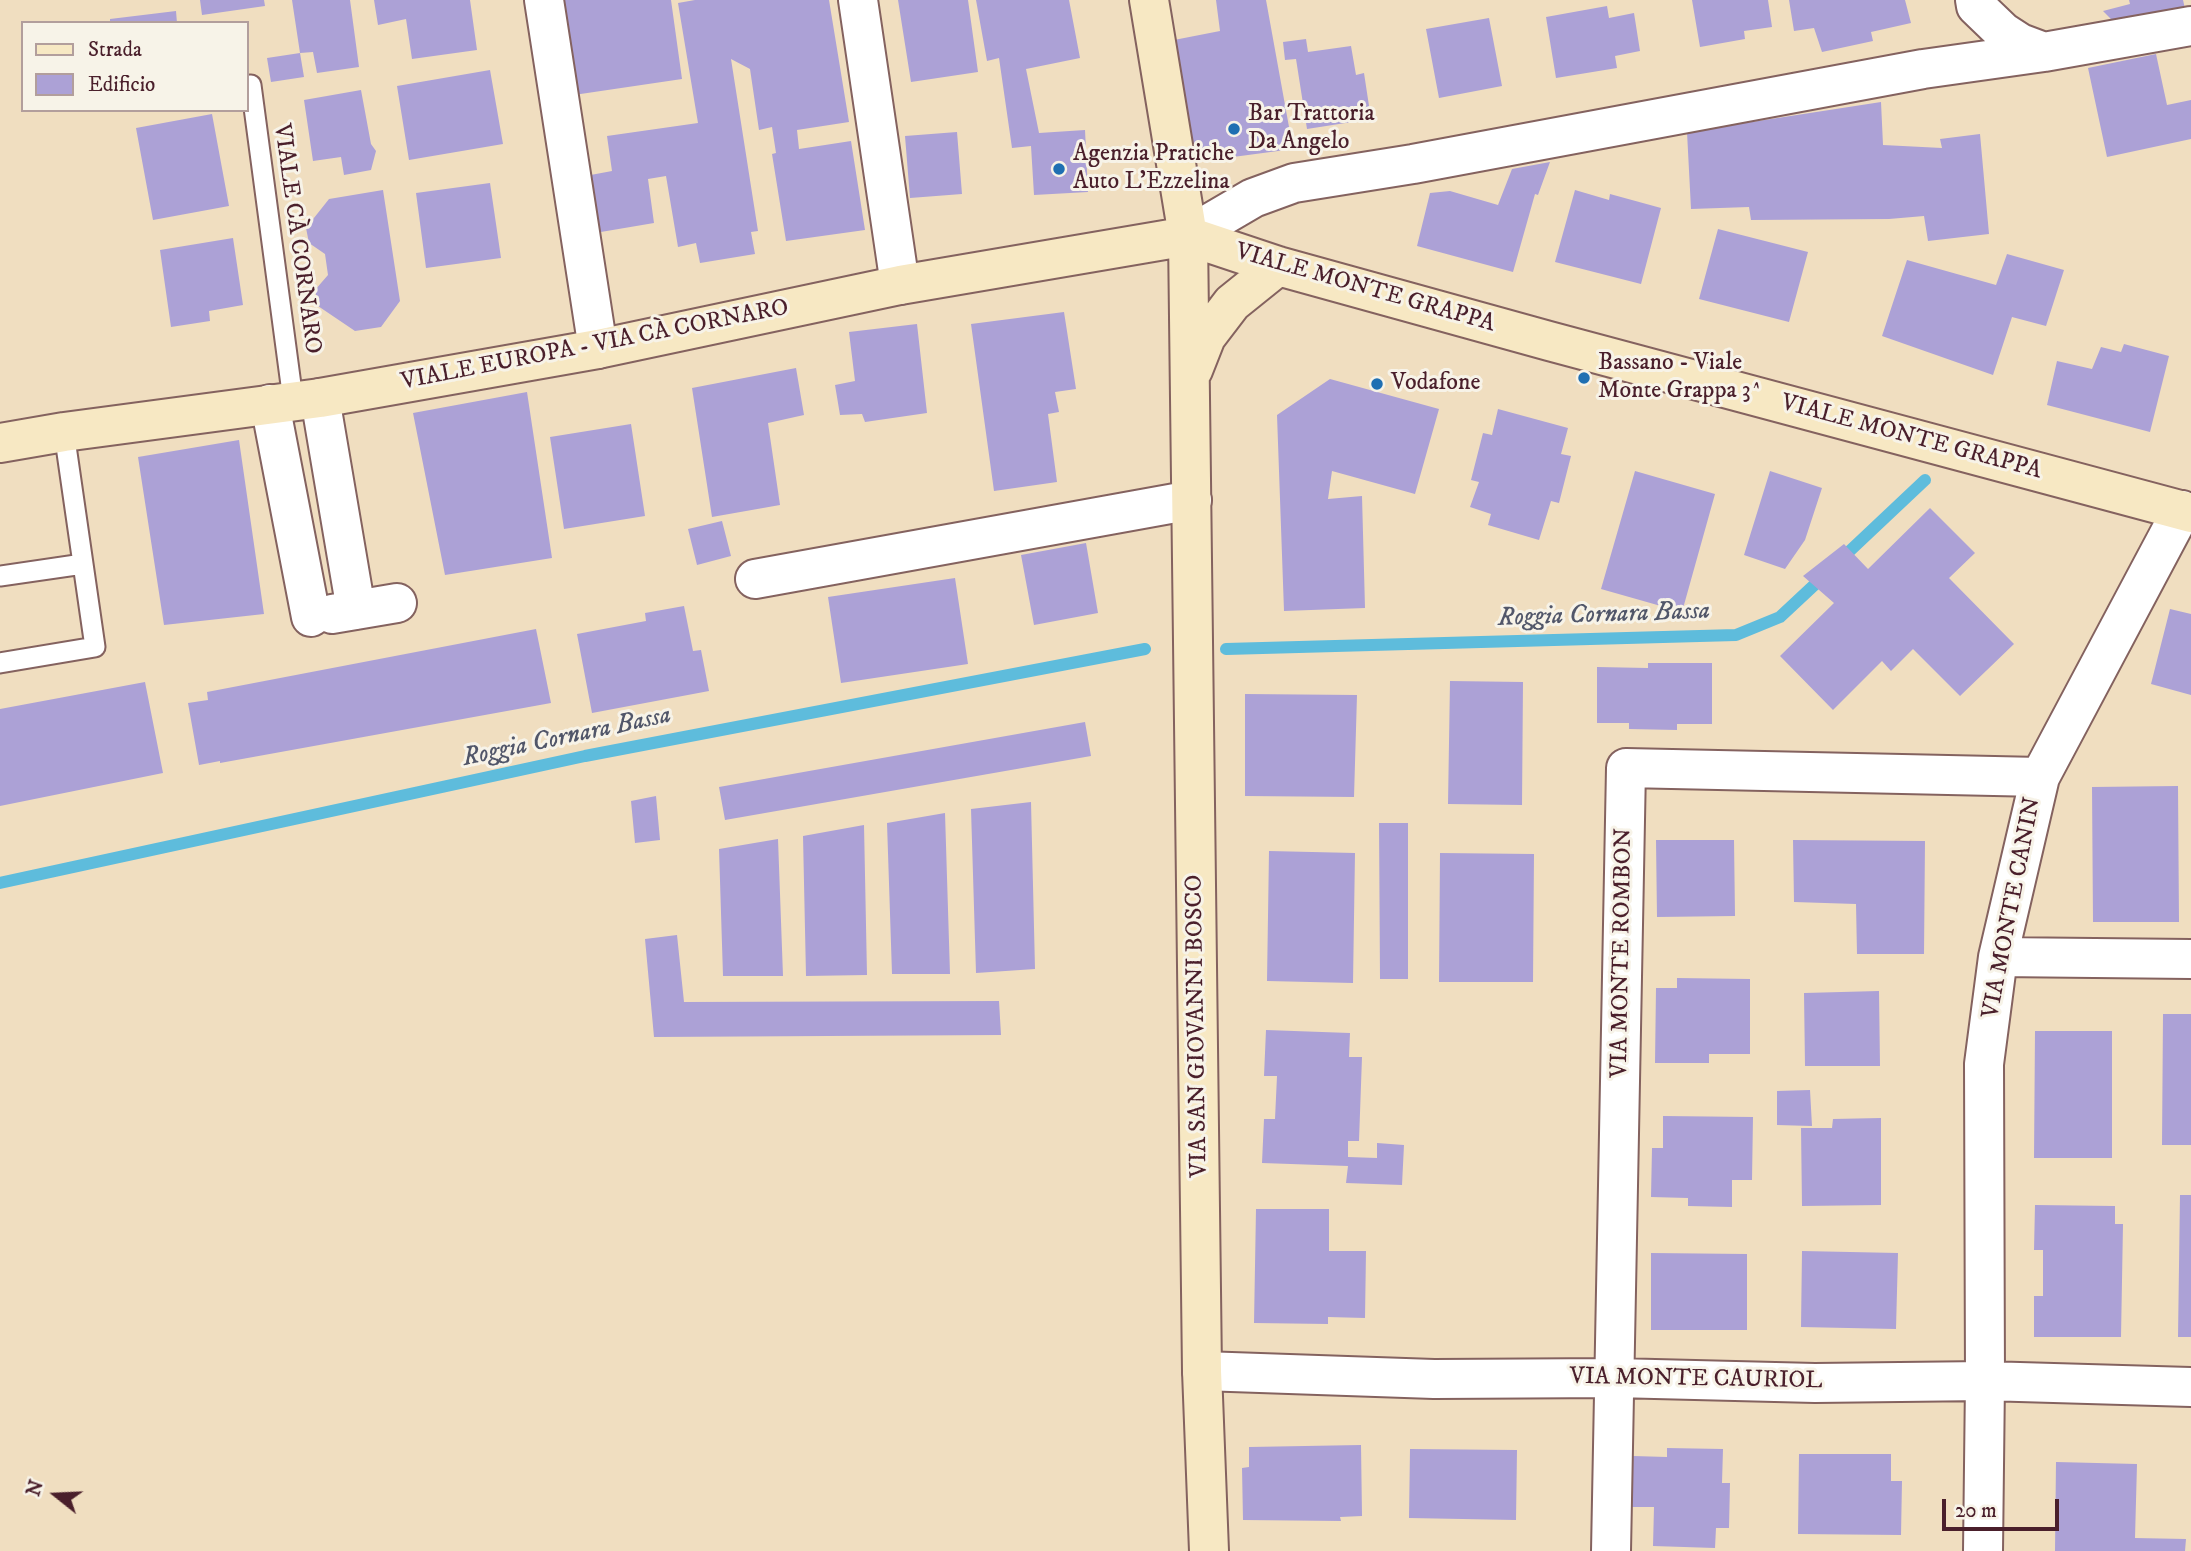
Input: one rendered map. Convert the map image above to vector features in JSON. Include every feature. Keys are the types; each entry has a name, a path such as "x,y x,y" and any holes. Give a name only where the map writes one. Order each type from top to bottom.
{"street":[{"path":"544,0 598,349"},
{"path":"858,0 900,285"},
{"name":"VIA SAN GIOVANNI BOSCO","path":"1149,0 1188,236 1202,1371 1209,1551"},
{"path":"1923,69 1934,64 1952,47 1961,35 1976,3 2003,32 2020,43 2045,52"},
{"path":"1188,236 1253,198 1294,183 1413,164 1923,69 2045,52 2191,26"},
{"name":"VIALE EUROPA - VIA CÀ CORNARO","path":"0,443 294,401 598,349 900,285 1188,236"},
{"name":"VIALE MONTE GRAPPA","path":"1188,236 1278,266 1562,345 2187,511"},
{"name":"VIA SAN GIOVANNI BOSCO","path":"1191,375 1206,337 1232,303 1278,266"},
{"path":"294,401 356,610"},
{"path":"294,401 300,619 397,603"},
{"path":"755,579 1192,500"},
{"name":"VIA MONTE CANIN","path":"1983,1551 1984,1064 1998,957 2039,777 2187,511"},
{"name":"VIA MONTE ROMBON","path":"1611,1551 1626,768 2039,777"},
{"path":"1998,957 2191,959"},
{"name":"VIA MONTE CAURIOL","path":"1202,1371 1434,1379 1615,1378 1815,1383 1985,1381 2191,1387"}],"lane":[{"name":"VIALE CÀ CORNARO","path":"251,85 294,401"},
{"path":"0,663 95,647 64,432"},
{"path":"0,576 83,564"}],"building":[{"path":"200,0 264,0 265,6 202,15"},
{"path":"292,0 350,0 359,67 317,73 313,52 300,53"},
{"path":"374,0 470,0 477,50 412,59 406,19 378,25"},
{"path":"554,0 671,0 682,79 567,96"},
{"path":"695,0 829,0 849,122 797,130 799,149 851,141 865,230 786,241 772,154 776,153 772,127 759,130 750,69 731,59 758,231 751,232 755,254 700,263 696,243 678,247 666,176 648,179 654,223 589,234 580,177 612,171 607,136 698,123 678,3"},
{"path":"898,0 968,0 978,72 911,82"},
{"path":"976,0 1069,0 1080,58 1026,69 1039,133 1085,130 1088,192 1034,195 1031,146 1012,148 999,58 987,61"},
{"path":"1216,0 1266,0 1293,149 1188,163 1174,40 1220,31"},
{"path":"1692,0 1768,0 1772,27 1744,31 1745,39 1700,47"},
{"path":"1789,0 1905,0 1911,23 1871,32 1873,41 1822,52 1814,28 1794,31"},
{"path":"2129,0 2183,0 2186,13 2115,23 2103,11 2130,4"},
{"path":"1607,6 1609,18 1634,13 1640,51 1615,56 1617,68 1556,78 1546,17"},
{"path":"176,11 177,21 110,21"},
{"path":"1489,18 1502,86 1439,98 1426,29"},
{"path":"1306,39 1308,52 1351,46 1356,75 1364,73 1371,119 1307,129 1296,59 1285,60 1283,42"},
{"path":"300,53 304,77 271,82 267,58"},
{"path":"2156,54 2167,105 2191,100 2191,139 2107,157 2088,68"},
{"path":"490,70 503,144 409,160 397,86"},
{"path":"361,90 371,144 376,151 371,170 344,175 341,157 313,161 304,100"},
{"path":"1881,102 1883,145 1942,148 1940,139 1980,134 1989,234 1928,241 1924,216 1889,219 1751,220 1749,207 1691,209 1687,132"},
{"path":"212,114 229,206 153,220 136,128"},
{"path":"957,132 962,194 910,198 905,136"},
{"path":"1550,162 1538,195 1535,194 1513,272 1417,246 1430,193 1450,191 1498,205 1512,169"},
{"path":"490,183 501,258 426,268 416,193"},
{"path":"383,190 400,301 381,327 355,331 318,306 315,290 328,275 325,254 309,243 306,228 329,199"},
{"path":"1575,190 1609,200 1610,194 1661,208 1641,284 1555,262"},
{"path":"1718,229 1808,252 1789,322 1699,299"},
{"path":"233,238 243,305 209,311 210,321 171,327 160,250"},
{"path":"2007,254 2064,270 2046,326 2012,317 1993,375 1882,336 1907,260 1996,285"},
{"path":"1064,312 1076,389 1055,392 1059,412 1048,414 1057,482 994,491 971,324"},
{"path":"917,324 927,413 865,422 862,414 840,415 835,385 855,381 849,332"},
{"path":"2124,344 2169,356 2150,432 2047,405 2057,361 2092,369 2101,347 2121,352"},
{"path":"796,368 804,415 768,423 780,505 712,517 692,388"},
{"path":"1330,379 1439,409 1415,494 1332,471 1328,499 1362,496 1365,608 1284,611 1277,415"},
{"path":"527,392 552,558 445,575 413,413"},
{"path":"1498,409 1568,428 1561,454 1571,456 1559,503 1551,501 1539,540 1488,525 1491,514 1470,507 1479,482 1471,480 1483,433 1492,435"},
{"path":"631,424 645,516 564,529 550,437"},
{"path":"239,440 264,614 164,625 138,457"},
{"path":"1635,471 1715,494 1682,612 1601,589"},
{"path":"1770,471 1822,488 1805,540 1785,569 1744,555"},
{"path":"1930,508 1975,553 1949,578 2014,644 1960,696 1913,649 1891,671 1882,661 1833,710 1780,656 1834,603 1803,576 1844,544 1868,569"},
{"path":"722,521 731,556 697,565 688,529"},
{"path":"1086,543 1098,613 1034,625 1021,555"},
{"path":"955,578 968,664 841,683 828,597"},
{"path":"684,606 693,651 701,650 709,691 592,713 577,634 646,621 645,613"},
{"path":"2170,609 2191,614 2191,695 2151,684"},
{"path":"536,629 551,703 199,765 188,703 208,700 207,692"},
{"path":"1648,663 1712,663 1712,724 1677,724 1677,730 1629,729 1629,723 1597,723 1597,667 1648,668"},
{"path":"1450,681 1523,682 1522,805 1448,804"},
{"path":"145,682 163,773 0,806 0,709"},
{"path":"1245,694 1357,695 1354,797 1245,796"},
{"path":"1085,722 1091,756 725,820 719,787"},
{"path":"2178,786 2179,922 2093,922 2092,787"},
{"path":"656,796 660,840 635,843 631,801"},
{"path":"1031,802 1035,969 976,973 971,809"},
{"path":"945,813 950,974 892,974 887,823"},
{"path":"1379,823 1408,823 1408,979 1380,979"},
{"path":"864,825 867,975 806,976 803,836"},
{"path":"778,839 783,976 723,976 719,849"},
{"path":"1656,840 1734,840 1735,916 1657,917"},
{"path":"1793,840 1925,841 1924,954 1857,954 1856,904 1794,902"},
{"path":"1269,851 1355,853 1353,983 1267,981"},
{"path":"1440,853 1534,854 1533,982 1439,982"},
{"path":"677,935 684,1002 999,1001 1001,1035 654,1037 645,939"},
{"path":"1677,978 1750,979 1750,1054 1709,1054 1709,1063 1655,1063 1656,988 1677,988"},
{"path":"1879,991 1880,1066 1805,1066 1804,993"},
{"path":"2163,1014 2191,1014 2191,1145 2162,1145"},
{"path":"1266,1030 1350,1033 1349,1057 1362,1057 1359,1141 1348,1141 1348,1157 1377,1158 1377,1143 1404,1145 1402,1185 1346,1183 1348,1166 1262,1163 1264,1119 1275,1119 1277,1076 1264,1076"},
{"path":"2035,1031 2112,1031 2112,1158 2034,1158"},
{"path":"1810,1090 1812,1126 1777,1125 1777,1091"},
{"path":"1663,1116 1753,1117 1752,1180 1732,1180 1732,1207 1688,1206 1688,1198 1651,1197 1652,1148 1663,1148"},
{"path":"1881,1118 1881,1205 1802,1206 1801,1128 1832,1128 1833,1119"},
{"path":"2180,1195 2191,1195 2191,1337 2178,1337"},
{"path":"2035,1205 2115,1206 2115,1224 2123,1224 2121,1337 2034,1337 2034,1296 2043,1296 2043,1250 2034,1250"},
{"path":"1256,1209 1329,1209 1329,1251 1366,1251 1365,1318 1328,1317 1328,1324 1254,1323"},
{"path":"1802,1251 1898,1253 1896,1329 1801,1327"},
{"path":"1651,1253 1747,1254 1747,1330 1651,1330"},
{"path":"1361,1445 1362,1516 1340,1517 1341,1521 1243,1520 1242,1468 1249,1467 1249,1447"},
{"path":"1667,1448 1723,1449 1722,1483 1730,1483 1729,1528 1716,1528 1715,1548 1653,1546 1654,1507 1631,1507 1633,1456 1667,1457"},
{"path":"1410,1449 1517,1450 1516,1520 1409,1518"},
{"path":"1799,1454 1891,1454 1891,1481 1902,1481 1901,1535 1798,1534"},
{"path":"2056,1462 2137,1464 2135,1538 2186,1539 2185,1551 2055,1551"}],"waterway":[{"name":"Roggia Cornara Bassa","path":"1838,562 1925,480"},
{"name":"Roggia Cornara Bassa","path":"1226,649 1736,635 1780,617 1825,575"},
{"name":"Roggia Cornara Bassa","path":"0,883 585,756 1145,649"}],"place":[{"name":"Bar Trattoria Da Angelo","path":"1234,129"},
{"name":"Agenzia Pratiche Auto L'Ezzelina","path":"1059,169"},
{"name":"Bassano - Viale Monte Grappa 3^","path":"1584,378"},
{"name":"Vodafone","path":"1377,384"}]}
